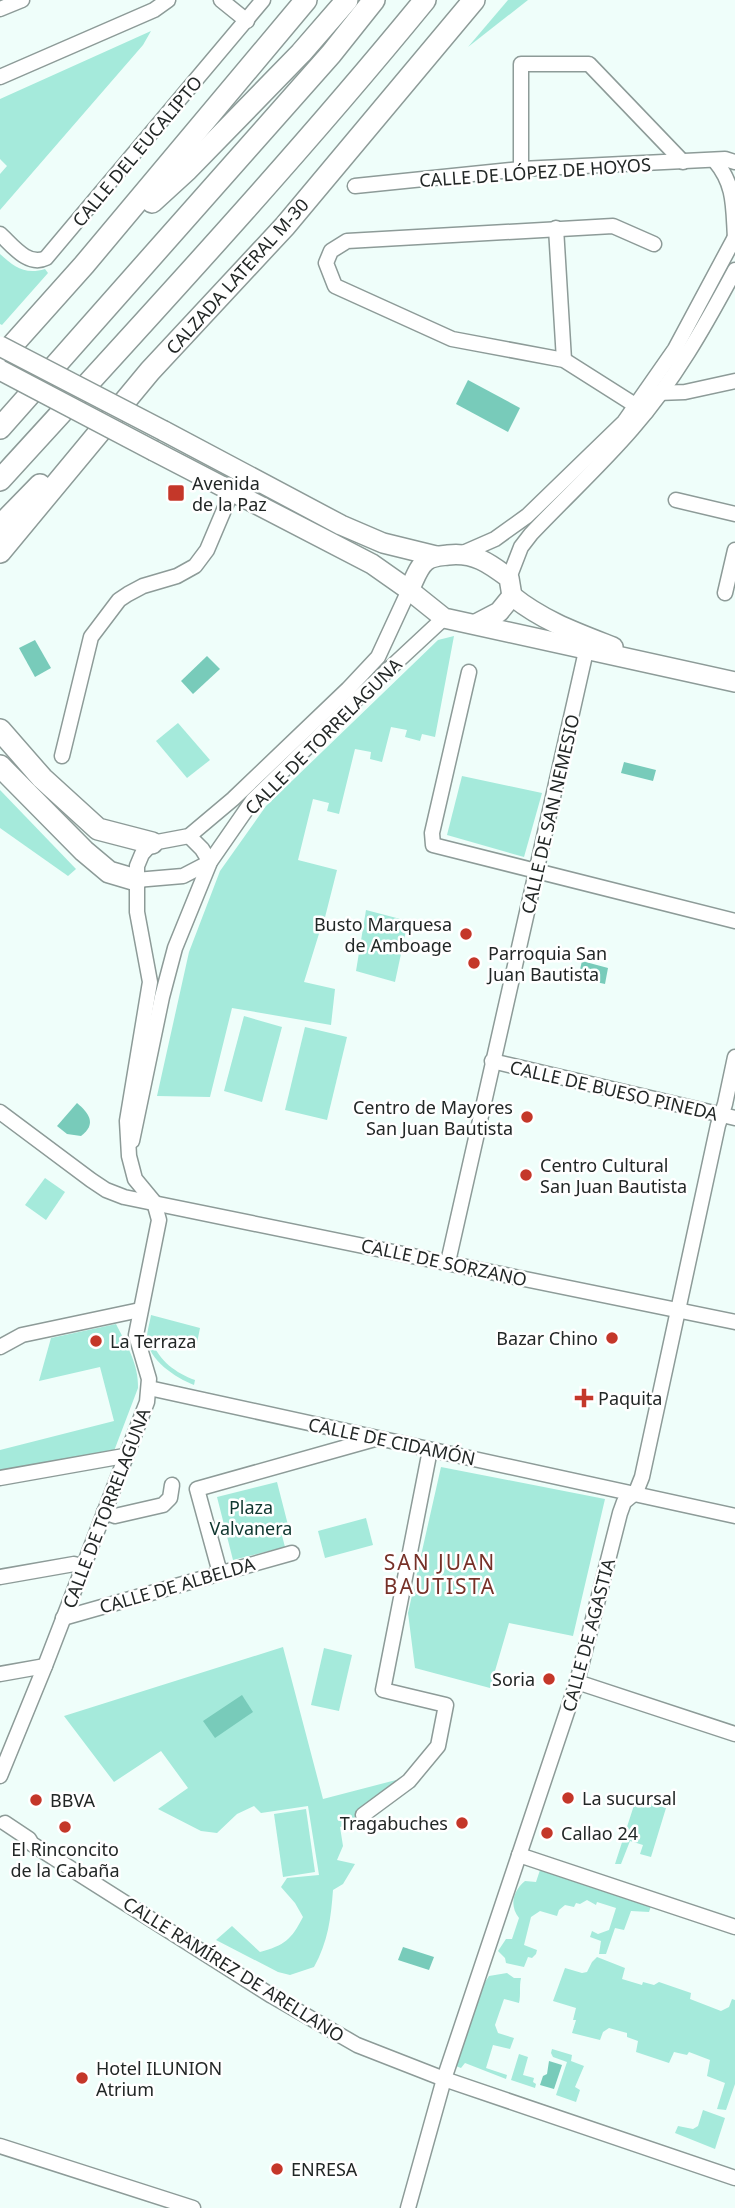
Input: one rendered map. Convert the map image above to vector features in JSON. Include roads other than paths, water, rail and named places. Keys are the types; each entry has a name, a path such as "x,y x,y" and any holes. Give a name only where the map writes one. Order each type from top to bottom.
{"highway":[{"path":"0,359 84,265 306,0"},
{"path":"0,428 331,54 374,0"},
{"path":"0,480 315,130 425,0"},
{"name":"CALZADA LATERAL M-30","path":"0,552 150,372 285,226 474,0"},
{"path":"84,265 187,170 301,53 345,3"},
{"path":"200,200 249,129 345,3"},
{"path":"0,526 150,372"},
{"path":"0,567 32,514"},
{"path":"0,730 42,778 98,829 152,843"},
{"path":"0,766 84,851 110,872 136,880"}],"main road":[{"path":"0,346 341,525 383,543 436,556"},
{"path":"0,370 355,555 409,590 444,618 735,682"},
{"path":"409,590 427,560 436,556 463,553 489,563 533,613 559,626 657,664"},
{"path":"477,624 499,612 510,587"}],"street":[{"path":"0,9 22,0"},
{"path":"0,77 154,10 168,0"},
{"path":"221,0 247,21"},
{"name":"CALLE DEL EUCALIPTO","path":"0,234 30,259 39,261 46,258 263,0"},
{"path":"521,169 521,64 589,64 683,162"},
{"name":"CALLE DE LÓPEZ DE HOYOS","path":"355,186 521,169 725,159 735,162"},
{"path":"510,587 521,547 530,534 632,429 641,406 735,237 733,192 727,173 715,161"},
{"path":"641,406 564,360 452,339 335,286 326,263 331,251 347,241 556,228 613,226 654,244"},
{"path":"556,228 564,360"},
{"path":"463,553 495,539 527,516 641,406 661,392 694,344 735,270"},
{"path":"661,392 685,392 735,381"},
{"path":"62,756 91,637 119,600 143,586 177,576 195,566 207,550 232,491"},
{"path":"676,500 735,514"},
{"path":"725,593 735,550"},
{"name":"CALLE DE TORRELAGUNA","path":"152,843 189,836 233,799 363,673 378,657 409,590"},
{"name":"CALLE DE TORRELAGUNA","path":"129,1156 173,955 211,862 253,800 444,618"},
{"name":"CALLE DE SAN NEMESIO","path":"448,1262 586,651"},
{"path":"469,673 432,834 433,845 735,922"},
{"path":"136,880 183,876 211,862 189,836"},
{"path":"152,843 142,854 137,866 137,912 150,982 127,1121 129,1156 135,1179 154,1202"},
{"name":"CALLE DE AGASTIA","path":"408,2208 444,2079 577,1682 620,1513 624,1502 636,1492 642,1476 718,1125 729,1117 735,1057"},
{"name":"CALLE DE BUESO PINEDA","path":"492,1061 729,1117"},
{"name":"CALLE DE SORZANO","path":"0,1112 106,1190 124,1197 735,1322"},
{"name":"CALLE DE TORRELAGUNA","path":"0,1776 46,1666 124,1456 147,1402 149,1388 146,1368 137,1343 140,1310 159,1220 154,1202"},
{"path":"0,1347 22,1335 140,1310"},
{"name":"CALLE DE CIDAMÓN","path":"149,1388 636,1492 735,1516"},
{"path":"220,1573 197,1489 378,1438"},
{"path":"363,1815 409,1781 439,1746 446,1705 383,1690 430,1450"},
{"path":"0,1478 124,1456"},
{"path":"104,1512 115,1516 163,1505 170,1498 172,1485"},
{"name":"CALLE DE ALBELDA","path":"63,1618 292,1553"},
{"path":"0,1577 74,1564 83,1566"},
{"path":"0,1674 46,1666"},
{"path":"577,1682 735,1734"},
{"name":"CALLE RAMÍREZ DE ARELLANO","path":"2,1827 272,1996 357,2045 444,2079 735,2178"},
{"path":"519,1856 735,1927"},
{"path":"0,2146 193,2208"}],"place":[{"name":"Avenida de la Paz","path":"176,493"},
{"name":"Busto Marquesa de Amboage","path":"466,934"},
{"name":"Parroquia San Juan Bautista","path":"474,963"},
{"name":"Centro de Mayores San Juan Bautista","path":"527,1117"},
{"name":"Centro Cultural San Juan Bautista","path":"526,1175"},
{"name":"Bazar Chino","path":"612,1338"},
{"name":"La Terraza","path":"96,1341"},
{"name":"Paquita","path":"584,1398"},
{"name":"Soria","path":"549,1679"},
{"name":"La sucursal","path":"568,1798"},
{"name":"BBVA","path":"36,1800"},
{"name":"Tragabuches","path":"462,1823"},
{"name":"El Rinconcito de la Cabaña","path":"65,1827"},
{"name":"Callao 24","path":"547,1833"},
{"name":"Hotel ILUNION Atrium","path":"82,2078"},
{"name":"ENRESA","path":"277,2169"}],"district":[{"name":"SAN JUAN BAUTISTA","path":"440,1574"}],"park label":[{"name":"Plaza Valvanera","path":"251,1517"}]}
